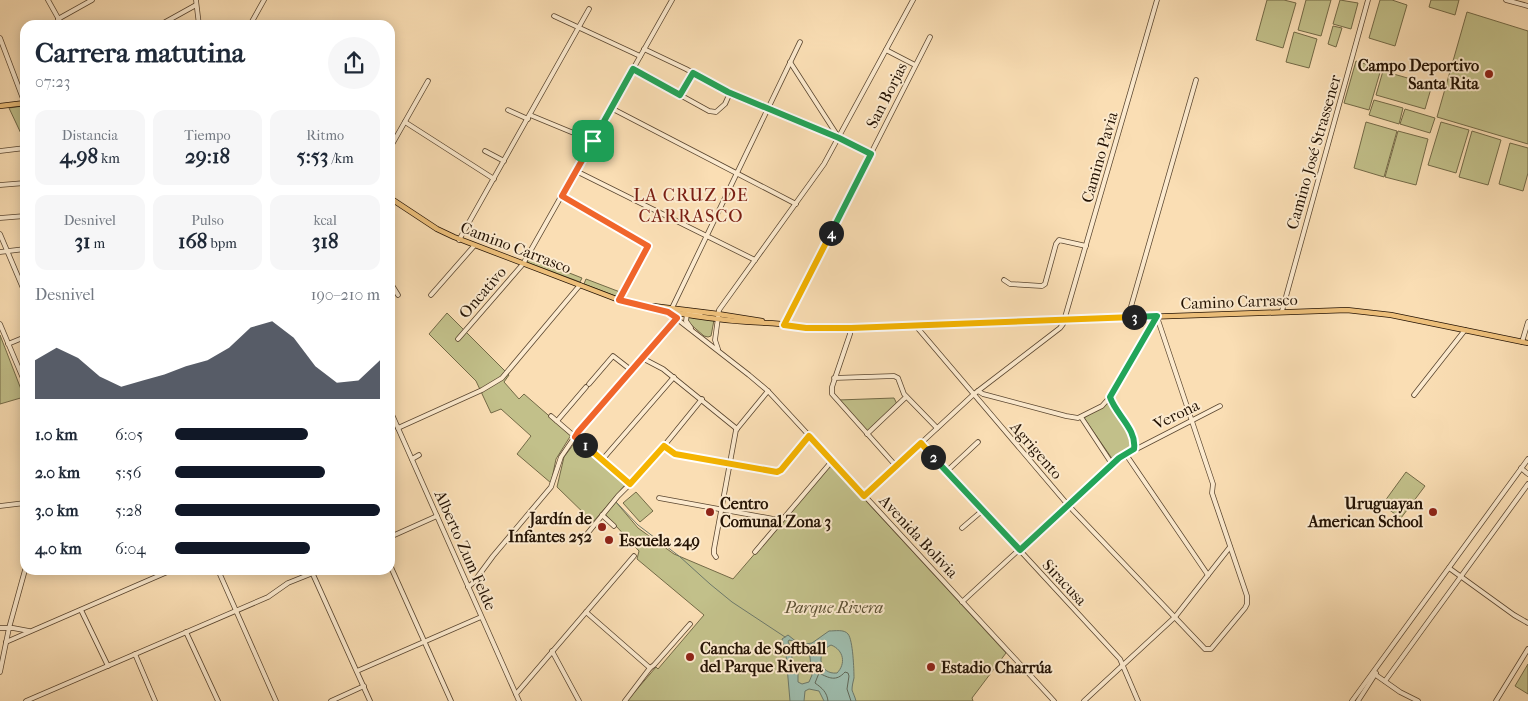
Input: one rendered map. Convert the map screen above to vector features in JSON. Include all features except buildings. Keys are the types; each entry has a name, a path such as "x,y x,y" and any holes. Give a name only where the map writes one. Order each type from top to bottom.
{"main road":[{"path":"0,106 20,104"},
{"name":"Camino Carrasco","path":"395,201 459,240 619,300 670,310 702,312 717,316"},
{"name":"Camino Carrasco","path":"670,310 686,315 717,316 816,328 1064,321 1282,311 1359,310 1391,314 1528,343"}],"street":[{"path":"48,0 58,19 92,0"},
{"path":"196,0 198,20"},
{"path":"253,20 264,0"},
{"name":"Oncativo","path":"458,339 523,264 672,0"},
{"path":"719,351 715,342 717,316 824,164 913,0"},
{"name":"Camino Pavia","path":"1064,321 1157,0"},
{"name":"Camino José Strassener","path":"1282,311 1368,0"},
{"path":"1506,0 1528,6"},
{"path":"169,20 196,5"},
{"path":"459,240 589,8"},
{"path":"554,16 578,29 640,56"},
{"name":"San Borjas","path":"784,325 930,37"},
{"path":"0,38 20,91"},
{"path":"670,310 800,42"},
{"path":"644,50 730,93 839,138 871,154"},
{"path":"886,50 915,65"},
{"path":"790,62 839,138"},
{"path":"633,69 709,111 716,112 725,104 730,93"},
{"path":"680,95 693,73"},
{"path":"1129,318 1196,80"},
{"path":"395,139 428,81"},
{"path":"611,108 796,204"},
{"path":"508,110 593,141"},
{"path":"405,122 494,179"},
{"path":"0,151 20,149"},
{"path":"485,151 504,161"},
{"path":"576,171 755,260"},
{"path":"0,185 20,183"},
{"path":"562,196 648,246 619,300"},
{"path":"0,218 20,216"},
{"path":"0,234 20,281"},
{"path":"1004,280 1010,284 1042,286 1045,284 1057,242 1061,240 1086,246"},
{"path":"431,295 474,246"},
{"path":"0,252 20,250"},
{"path":"398,428 491,386 508,372 580,285"},
{"path":"395,290 398,295"},
{"name":"Avenida Bolivia","path":"670,310 692,331 768,391 1054,701"},
{"name":"Camino Carrasco","path":"686,315 689,313 700,314 702,312"},
{"path":"686,315 686,321 692,331"},
{"path":"978,391 1066,416 1082,417 1102,406 1110,397 1157,316"},
{"path":"1084,701 1175,617 1230,547 1212,493 1213,484 1157,316"},
{"path":"468,586 473,583 493,556 551,488 561,457 575,437 677,318"},
{"path":"864,496 974,394 1060,328 1064,321"},
{"path":"1522,342 1528,322"},
{"path":"0,324 20,372"},
{"name":"Agrigento","path":"915,325 1068,505 1208,650 1211,649 1247,604 1247,596 1230,547"},
{"path":"851,328 834,378 832,391 834,398 896,466"},
{"path":"1414,395 1465,330"},
{"path":"702,338 710,338 715,331"},
{"path":"8,344 20,339"},
{"path":"557,421 613,356 631,370"},
{"path":"642,358 674,376 737,428"},
{"path":"602,460 674,376"},
{"path":"834,378 896,377 899,379 906,396 936,428"},
{"path":"716,558 714,548 737,428 768,391"},
{"path":"867,434 906,396"},
{"path":"1110,397 1130,430 1134,449"},
{"path":"587,534 664,446 702,399"},
{"name":"Verona","path":"962,602 1126,453 1220,406"},
{"path":"551,416 630,484"},
{"path":"1082,417 1112,464"},
{"name":"Alberto Zum Felde","path":"395,421 519,701"},
{"path":"664,446 673,453 775,472 779,471 809,436"},
{"path":"946,471 978,442"},
{"name":"Siracusa","path":"921,443 1120,660 1138,701"},
{"path":"1126,453 1208,575"},
{"path":"412,459 419,455"},
{"path":"1358,701 1377,668 1528,459"},
{"path":"755,552 832,461"},
{"path":"1521,468 1528,474"},
{"path":"1385,681 1528,484"},
{"path":"658,498 779,520"},
{"path":"0,506 20,504"},
{"path":"962,528 983,510"},
{"path":"602,515 614,526"},
{"path":"395,535 438,516"},
{"path":"516,694 634,556"},
{"path":"1449,568 1528,623"},
{"path":"0,672 9,628 24,575"},
{"path":"6,642 157,575"},
{"path":"220,575 276,701"},
{"path":"26,701 268,597 305,575"},
{"path":"314,575 370,701"},
{"path":"394,575 451,701"},
{"path":"81,610 108,666"},
{"path":"586,612 650,668"},
{"path":"357,671 481,616"},
{"path":"625,701 650,668 690,624"},
{"path":"0,628 31,632"},
{"path":"20,630 20,636"},
{"path":"186,632 218,701"},
{"path":"1496,701 1528,649"},
{"path":"552,651 579,701"},
{"path":"135,654 155,701"},
{"path":"1374,674 1406,696 1418,701"},
{"path":"1352,701 1374,674"},
{"path":"330,701 364,686"}],"green space":[{"path":"1267,0 1284,0 1296,3 1283,48 1256,40"},
{"path":"1306,0 1331,0 1321,36 1298,30"},
{"path":"1340,0 1358,3 1351,29 1333,24"},
{"path":"1380,0 1392,0 1407,5 1395,46 1369,38"},
{"path":"1431,0 1459,0 1455,15 1429,7"},
{"name":"Campo Deportivo Santa Rita","path":"1467,12 1528,31 1528,144 1437,117"},
{"path":"1333,26 1342,28 1336,47 1328,44"},
{"path":"1294,32 1317,39 1309,68 1286,62"},
{"path":"1356,61 1381,69 1369,110 1344,103"},
{"path":"1383,71 1432,85 1425,109 1376,95"},
{"path":"1374,100 1403,108 1399,124 1369,115"},
{"path":"20,106 20,131 9,108"},
{"path":"1405,109 1435,118 1430,133 1400,124"},
{"path":"1366,122 1397,131 1384,177 1354,168"},
{"path":"1441,122 1469,130 1456,173 1428,165"},
{"path":"1398,131 1428,139 1416,185 1385,177"},
{"path":"1472,131 1501,140 1488,185 1459,177"},
{"path":"1510,143 1528,148 1528,173 1523,191 1499,184"},
{"path":"529,257 582,278 580,282 529,263 527,261"},
{"path":"586,279 620,292 618,297 584,284"},
{"path":"447,313 509,375 504,382 519,399 524,394 571,435 556,459 551,483 517,454 531,436 501,409 491,413 476,381 429,334"},
{"path":"688,316 714,320 711,336 704,336 688,322"},
{"path":"0,335 20,387 20,398 0,404"},
{"path":"894,398 897,404 868,431 838,400"},
{"path":"1106,403 1112,405 1125,425 1131,436 1133,447 1113,460 1084,418"},
{"path":"576,441 626,484 593,522 557,487 564,457"},
{"name":"Parque Rivera","path":"832,464 1006,653 972,698 973,701 627,701 656,667 658,669 704,615 637,559 639,551 605,514 616,502 638,528 674,554 733,579"},
{"path":"1406,472 1425,486 1401,518 1382,505"},
{"path":"636,492 653,511 640,522 623,503"},
{"path":"1528,664 1528,694 1515,686"}],"water":[{"path":"829,631 842,631 848,634 851,642 853,662 854,678 852,690 856,701 824,701 819,691 809,689 805,691 804,701 790,701 786,655 782,639 788,635 798,643 812,643","holes":["789,640 793,641 796,645 809,649 812,675 809,682 802,684 798,682 798,672 793,670","831,645 839,650 842,658 842,666 837,673 831,673 826,670 821,662 823,653"]}],"waterway":[{"path":"617,503 638,525 679,556 732,602 785,637"}],"place":[{"name":"Campo Deportivo Santa Rita","path":"1489,74"},
{"name":"Centro Comunal Zona 3","path":"710,512"},
{"name":"Uruguayan American School","path":"1433,512"},
{"name":"Jardín de Infantes 252","path":"602,527"},
{"name":"Escuela 249","path":"609,540"},
{"name":"Cancha de Softball del Parque Rivera","path":"690,657"},
{"name":"Estadio Charrúa","path":"931,667"}],"district":[{"name":"LA CRUZ DE CARRASCO","path":"691,205"}],"route":[{"path":"633,69 680,95 693,73 728,92 839,138 871,154 784,325 806,328 851,328 1157,316 1110,397 1111,402 1130,430 1134,449 1119,458 1020,550 921,443 864,496 809,436 778,472 675,454 664,446 630,484 575,437 677,318 668,312 619,300 648,246 562,196 593,141 633,69"}]}
